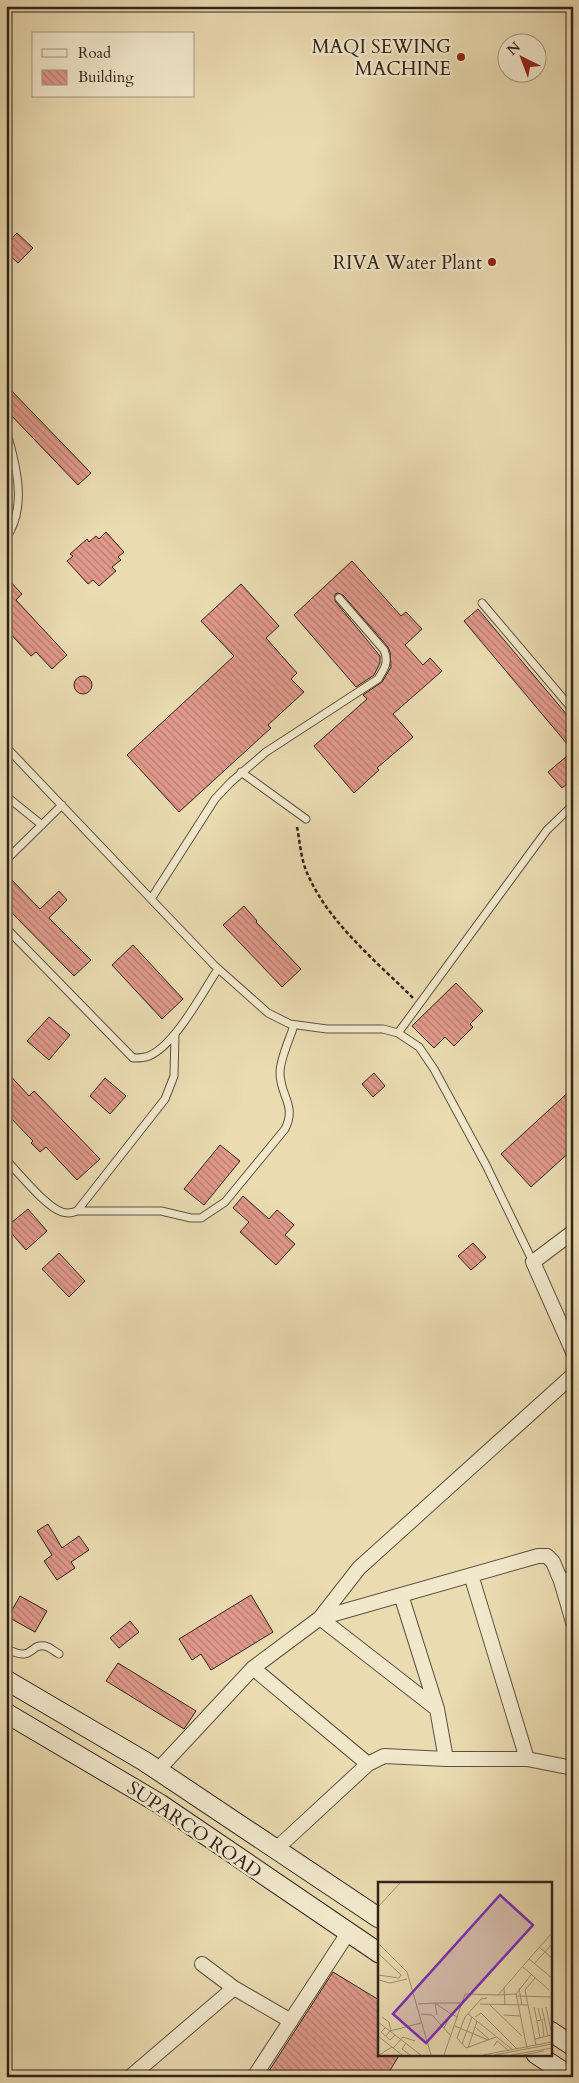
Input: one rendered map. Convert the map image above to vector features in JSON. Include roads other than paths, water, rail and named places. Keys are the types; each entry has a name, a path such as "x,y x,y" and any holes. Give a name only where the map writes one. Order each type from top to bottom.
{"main road":[{"name":"SUPARCO ROAD","path":"6,1680 150,1766 378,1917"},
{"name":"SUPARCO ROAD","path":"6,1713 160,1804 378,1952"},
{"path":"128,1784 150,1766"},
{"path":"160,1804 176,1784"},
{"path":"552,2032 573,2046"},
{"path":"539,2056 571,2077"}],"street":[{"path":"573,1232 533,1262 573,1352"},
{"path":"150,1766 253,1668 320,1618 360,1568 573,1375"},
{"path":"320,1618 471,1574 538,1556 547,1556 567,1580 573,1622"},
{"path":"471,1574 527,1759"},
{"path":"400,1595 437,1709 446,1759"},
{"path":"320,1618 437,1709"},
{"path":"253,1668 368,1764"},
{"path":"275,1850 368,1764 384,1756 446,1759 527,1759 573,1768"},
{"path":"254,2077 348,1933"},
{"path":"202,1964 234,1988 290,2021"},
{"path":"130,2077 234,1988"}],"lane":[{"path":"6,430 15,461 19,493 15,526 6,538"},
{"path":"151,899 215,799 241,772 266,752 378,679 387,657 384,650 339,598"},
{"path":"482,603 573,710"},
{"path":"7,749 218,969 268,1013 294,1025 327,1029 383,1029 398,1033 419,1047 434,1069 486,1165 533,1262"},
{"path":"241,772 306,819"},
{"path":"6,796 42,825"},
{"path":"6,860 62,805"},
{"path":"398,1033 547,830 573,805"},
{"path":"6,928 133,1058 147,1057 159,1050 175,1034 218,969"},
{"path":"6,1160 50,1206 61,1212 69,1214 78,1211 160,1211 192,1218 201,1218 225,1202 285,1129 290,1119 290,1111 280,1073 294,1025"},
{"path":"78,1211 165,1099 174,1076 175,1034"},
{"path":"6,1658 8,1650 27,1655 42,1646 59,1654"}],"place":[{"name":"MAQI SEWING MACHINE","path":"461,57"},
{"name":"RIVA Water Plant","path":"492,262"}]}
